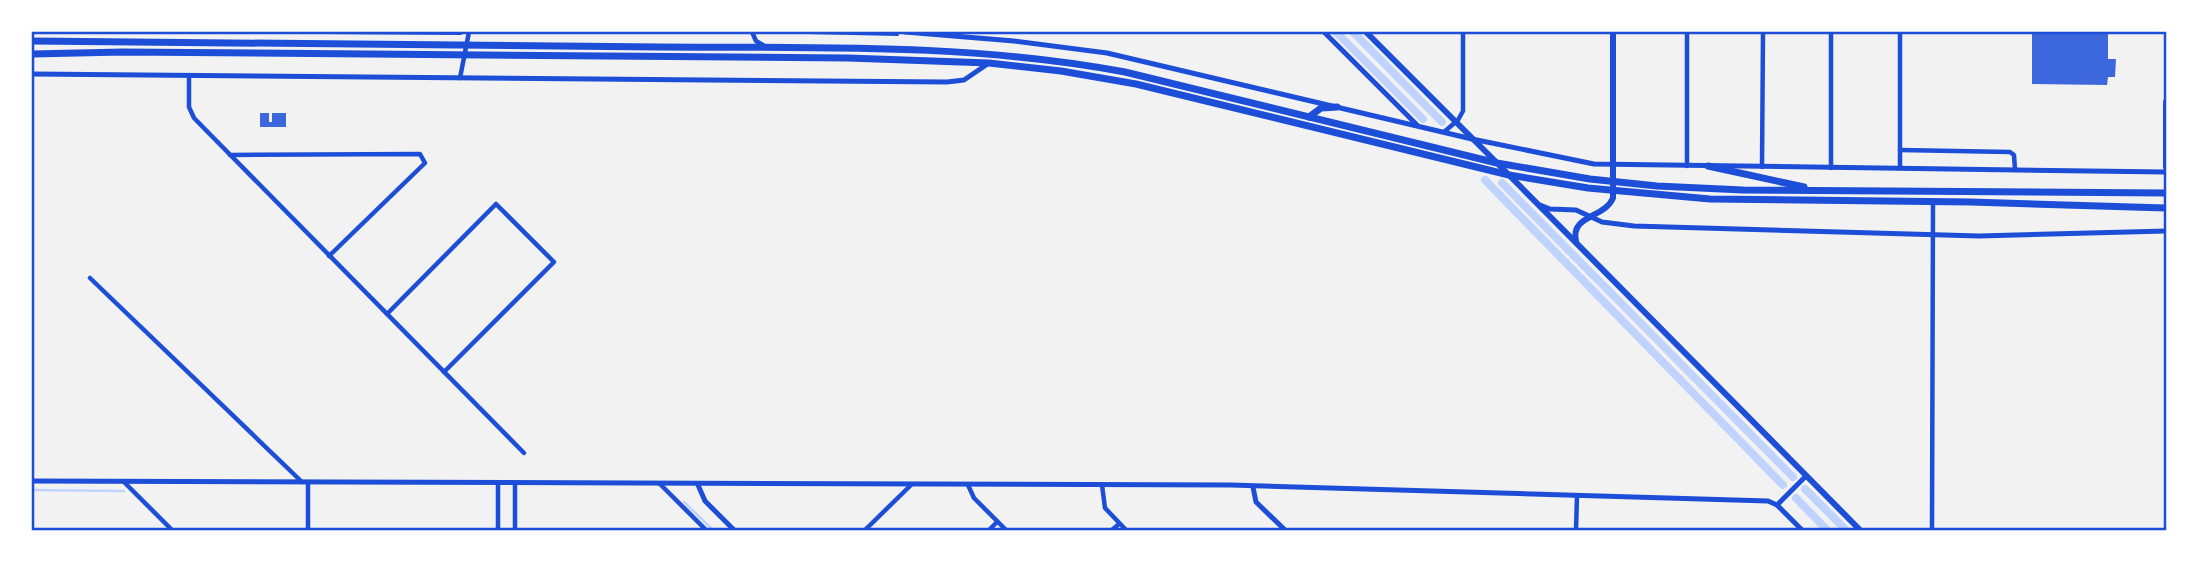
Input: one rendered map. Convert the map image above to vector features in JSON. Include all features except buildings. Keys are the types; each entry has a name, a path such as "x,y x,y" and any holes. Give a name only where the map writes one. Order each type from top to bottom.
{"highway":[{"path":"32,41 937,50 1066,61 1155,78 1497,163 1613,182 1698,189 2166,193"},
{"path":"32,54 137,52 989,62 1136,84 1510,175 1613,191 1710,199 2166,208"},
{"path":"1310,117 1321,108 1337,107"},
{"path":"1708,166 1825,191"}],"main road":[{"path":"1366,32 1860,530"},
{"path":"1577,244 1576,229 1581,223 1611,204 1613,32"},
{"path":"2166,102 2166,169"}],"street":[{"path":"460,78 469,32"},
{"path":"752,32 758,43 774,48"},
{"path":"905,32 1096,52 1472,139 1576,161 1612,165 2166,169"},
{"path":"1324,32 1419,127"},
{"path":"1443,132 1463,111 1463,32"},
{"path":"1687,32 1687,166"},
{"path":"1762,167 1763,32"},
{"path":"1830,167 1831,32"},
{"path":"1900,32 1900,168"},
{"path":"32,74 953,82 964,80 989,62"},
{"path":"189,75 189,104 192,115 524,453"},
{"path":"1384,118 1394,112 1393,101"},
{"path":"1497,163 1493,149 1504,146"},
{"path":"1900,150 2010,152 2015,157 2015,170"},
{"path":"230,155 420,154 425,163 329,256"},
{"path":"1932,530 1933,202"},
{"path":"387,314 496,204 554,262 444,372"},
{"path":"1540,205 1550,209 1576,210 1602,222 1634,226 1933,234 2166,231"},
{"path":"90,278 305,482 308,530"},
{"path":"1777,505 1806,476"},
{"path":"32,481 1102,485 1768,501 1777,505 1802,530"},
{"path":"123,481 173,530"},
{"path":"498,483 498,530"},
{"path":"514,530 515,483"},
{"path":"660,484 706,530"},
{"path":"698,485 703,499 734,530"},
{"path":"865,530 911,485"},
{"path":"968,485 972,497 1006,530"},
{"path":"1102,485 1105,508 1126,530"},
{"path":"1253,487 1256,502 1285,530"},
{"path":"1576,530 1577,496"},
{"path":"989,530 997,522"},
{"path":"1112,530 1119,524"}],"path":[{"path":"192,32 460,34"},
{"path":"478,32 745,33"}],"waterway":[{"path":"1336,32 1423,119"},
{"path":"1353,32 1442,122"},
{"path":"1485,180 1783,485"},
{"path":"1502,183 1793,477"},
{"path":"1805,489 1846,530"},
{"path":"32,490 124,491"},
{"path":"1796,498 1827,530"},
{"path":"684,502 713,530"}]}
